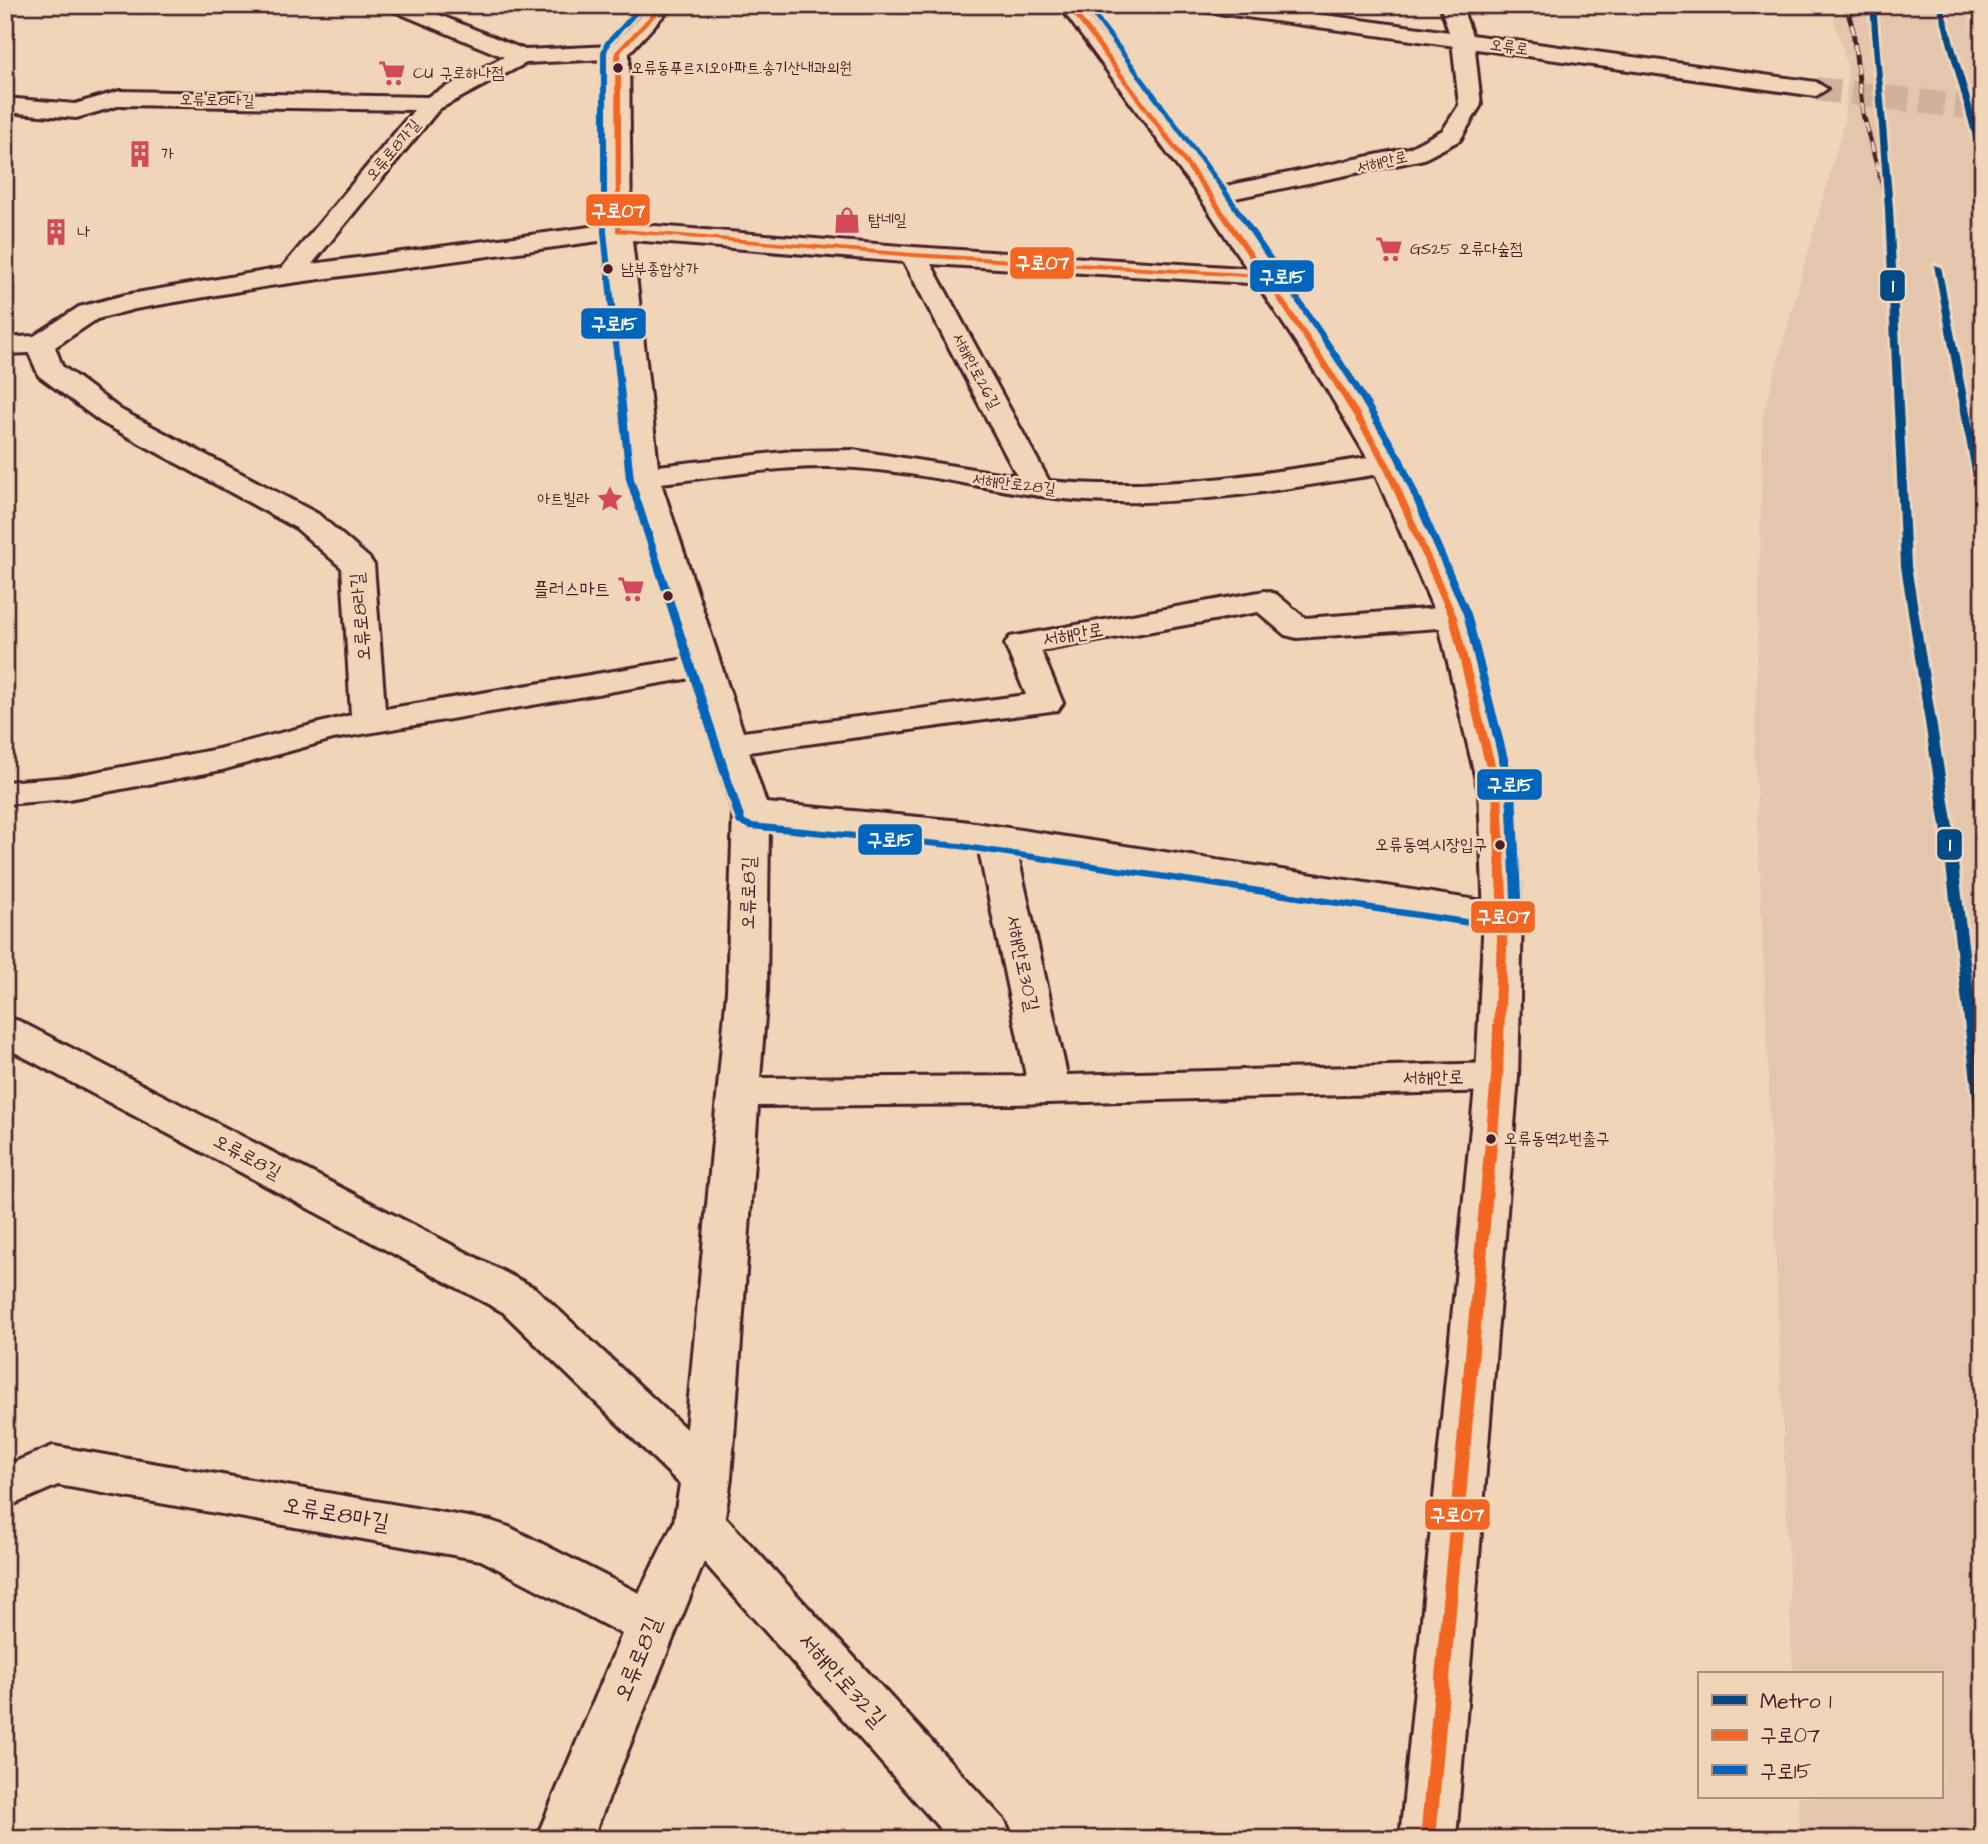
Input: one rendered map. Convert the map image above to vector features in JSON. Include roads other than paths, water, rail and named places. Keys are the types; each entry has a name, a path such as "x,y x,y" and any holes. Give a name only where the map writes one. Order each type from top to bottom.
{"street":[{"name":"오류로8가길","path":"396,5 522,57"},
{"path":"618,52 663,5"},
{"path":"1069,5 1211,196 1385,464 1453,617 1497,792 1503,916 1497,1077 1428,1839"},
{"name":"서해안로","path":"1211,196 1416,154 1452,135 1470,106 1463,41 1451,5"},
{"name":"오류로","path":"1215,6 1816,89"},
{"name":"오류로8가길","path":"290,275 431,104 522,57 618,52"},
{"name":"오류로8길","path":"564,1839 703,1500 747,991 751,812 643,477 618,231 618,52"},
{"name":"오류로8다길","path":"5,106 76,111 120,98 431,104"},
{"path":"5,346 40,344 88,313 134,301 290,275 618,231 913,255 1265,276"},
{"name":"서해안로26길","path":"913,255 1038,488"},
{"name":"오류로8라길","path":"40,344 49,370 111,416 307,521 358,565 369,722"},
{"name":"서해안로28길","path":"643,477 803,460 879,461 984,481 1075,492 1199,491 1385,464"},
{"name":"서해안로","path":"729,744 1045,703 1022,644 1252,603 1265,601 1297,628 1453,617"},
{"path":"5,793 69,788 120,779 222,759 330,729 704,666"},
{"path":"751,812 995,837 1503,916"},
{"name":"서해안로30길","path":"995,837 1049,1088"},
{"name":"오류로8길","path":"5,1030 519,1300 703,1500"},
{"name":"서해안로","path":"740,1092 1049,1088 1497,1077"},
{"name":"오류로8마길","path":"5,1489 53,1465 491,1541 653,1625"},
{"name":"서해안로32길","path":"703,1500 985,1839"}],"tunnel":[{"path":"1816,89 1983,109"}],"railway":[{"path":"1846,5 1853,30 1863,114 1889,209"}],"metro line":[{"name":"1","path":"1873,5 1889,209 1906,566 1949,839 1983,1124"},
{"name":"1","path":"1940,5 1983,159"},
{"name":"1","path":"1937,267 1983,504"}],"place":[{"name":"오류동푸르지오아파트.송기산내과의원","path":"618,68"},
{"name":"CU 구로하나점","path":"392,73"},
{"name":"가","path":"140,154"},
{"name":"탑네일","path":"847,220"},
{"name":"나","path":"56,232"},
{"name":"GS25 오류다숲점","path":"1389,249"},
{"name":"남부종합상가","path":"608,269"},
{"name":"아트빌라","path":"610,499"},
{"name":"플러스마트","path":"631,589"},
{"name":"오류동역.시장입구","path":"1500,845"},
{"name":"오류동역2번출구","path":"1491,1139"}]}
